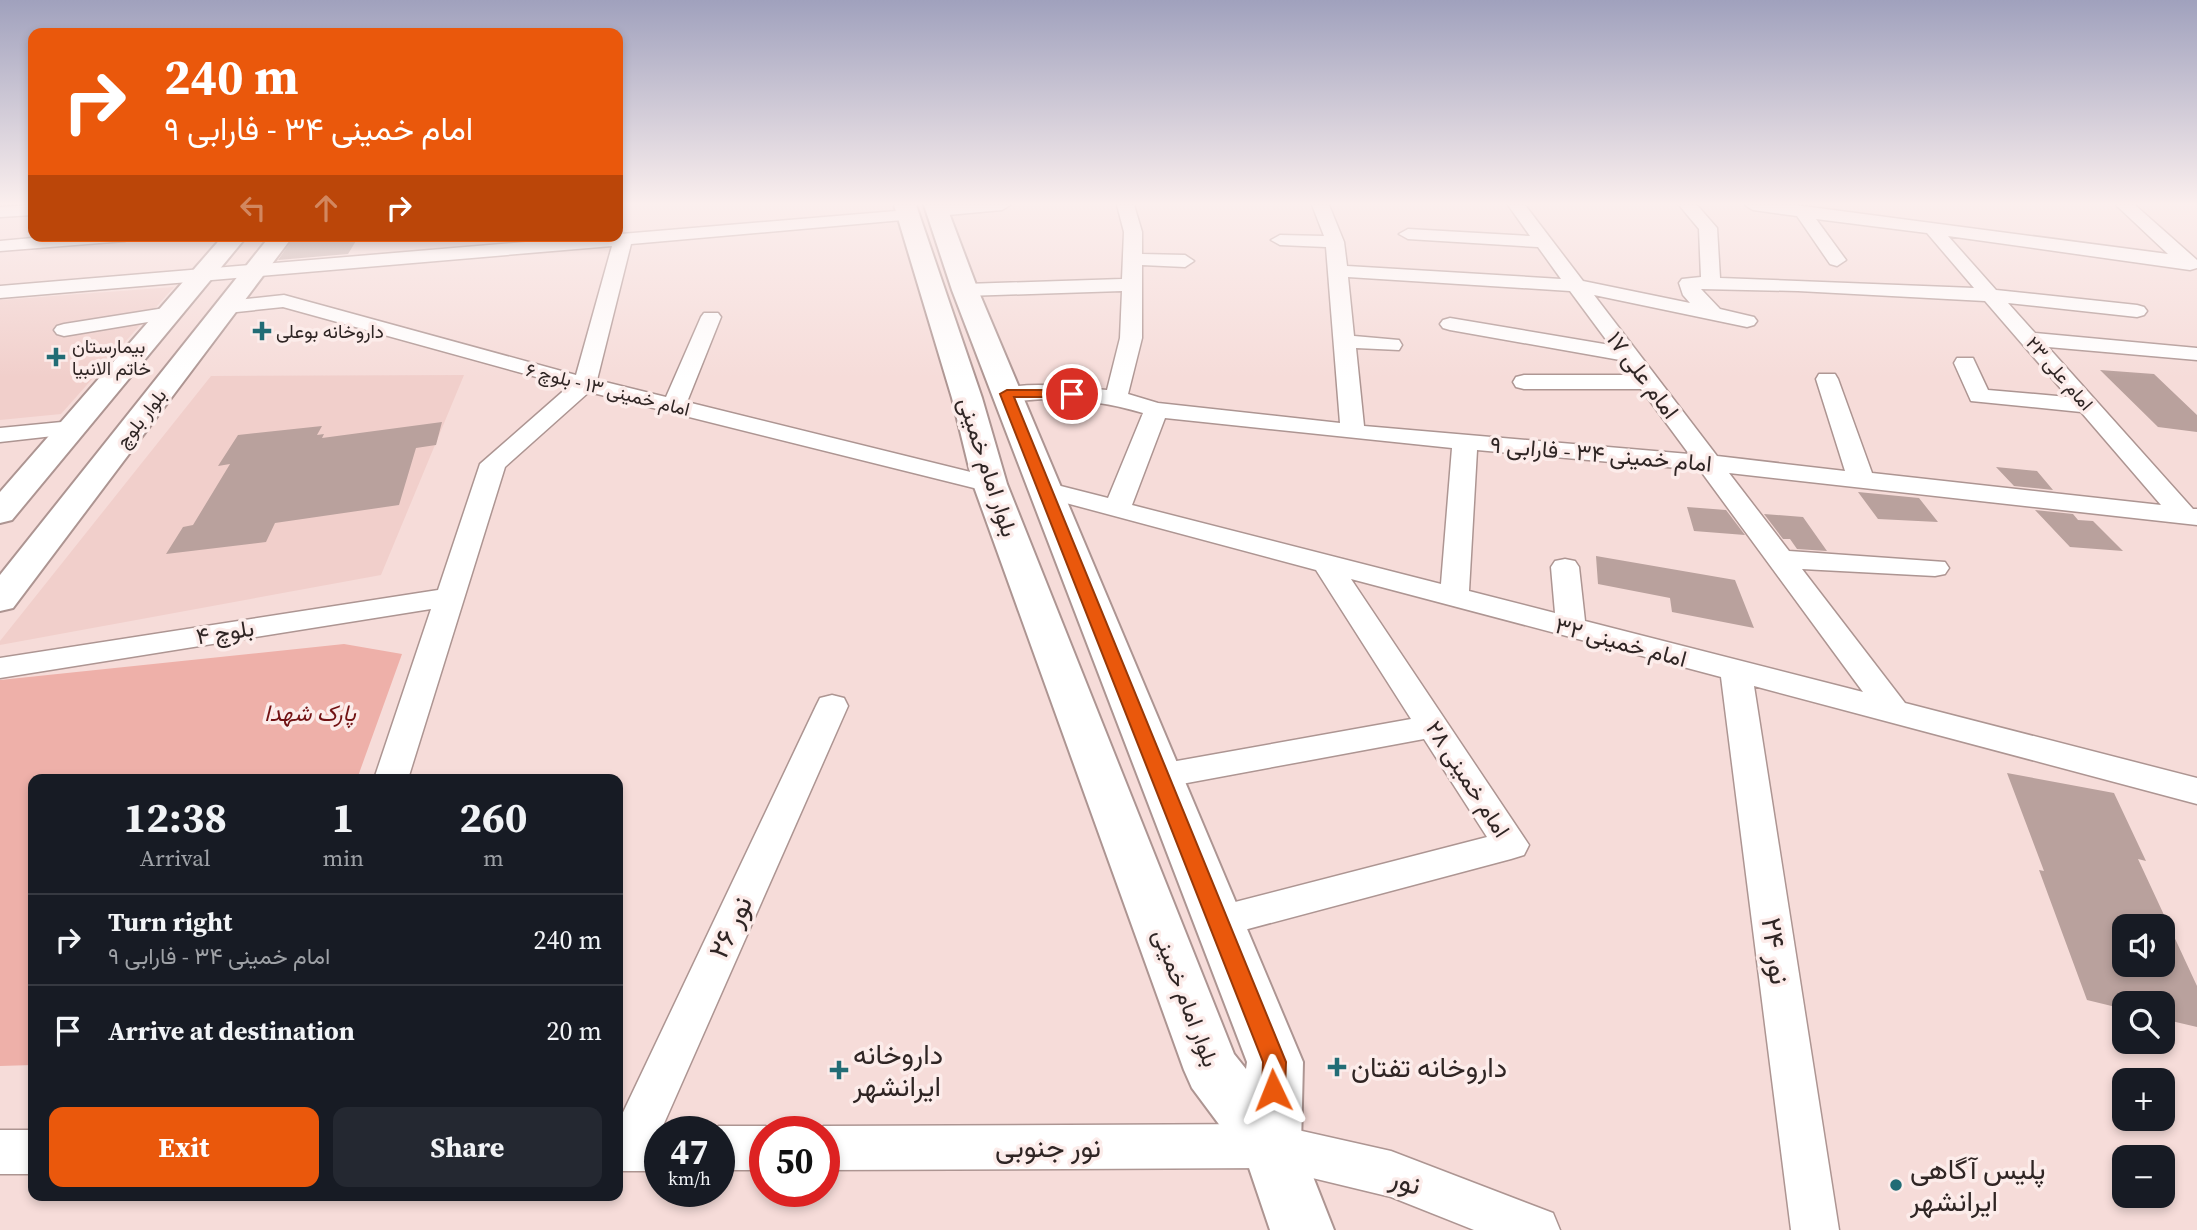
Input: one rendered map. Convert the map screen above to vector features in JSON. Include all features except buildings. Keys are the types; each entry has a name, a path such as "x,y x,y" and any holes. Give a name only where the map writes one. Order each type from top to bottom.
{"main road":[{"name":"بلوار بلوچ","path":"0,513 214,262"},
{"name":"بلوار بلوچ","path":"0,600 262,262"},
{"name":"بلوار امام خمینی","path":"934,262 990,484 1212,1070 1271,1146"},
{"name":"بلوار امام خمینی","path":"950,262 965,290 1275,1062 1271,1146"},
{"path":"1271,1146 1302,1230"}],"street":[{"path":"0,277 69,272 80,262"},
{"path":"0,292 344,262"},
{"path":"393,774 493,464 585,384 618,262"},
{"path":"1116,398 1131,338 1132,262"},
{"path":"1336,262 1353,432"},
{"name":"امام علی ۱۷","path":"1559,262 1895,713"},
{"path":"1710,262 1711,282"},
{"name":"امام علی ۲۳","path":"1962,262 2191,517"},
{"path":"2172,262 2192,265"},
{"path":"1337,271 1577,286 1746,321"},
{"path":"1713,314 1693,295 1689,283 1991,295 2137,311"},
{"path":"965,290 1131,285"},
{"name":"امام خمینی ۱۳ - بلوچ ۶","path":"227,307 284,301 585,384 990,484"},
{"path":"64,330 170,313"},
{"path":"674,406 711,317"},
{"path":"1450,324 1628,355"},
{"path":"2030,339 2197,354"},
{"path":"1344,341 1391,345"},
{"path":"1965,363 1979,396 2088,405"},
{"path":"1826,379 1861,479"},
{"path":"1524,382 1648,382"},
{"name":"امام خمینی ۳۴ - فارابی ۹","path":"1007,394 1051,392 1116,398 1156,410 1353,432 1708,463 2191,517"},
{"path":"1117,510 1156,410"},
{"path":"0,435 72,428"},
{"path":"1454,598 1465,442"},
{"name":"امام خمینی ۳۲","path":"1045,490 2197,791"},
{"path":"1780,559 1935,568"},
{"name":"امام خمینی ۲۸","path":"1218,921 1511,845 1328,566"},
{"path":"1564,567 1571,629"},
{"name":"بلوچ ۴","path":"0,668 450,597"},
{"name":"نور ۲۴","path":"1736,672 1815,1230"},
{"name":"نور ۲۶","path":"635,1149 832,706"},
{"path":"1160,776 1433,726"},
{"name":"نور جنوبی","path":"840,1148 1271,1146"},
{"name":"نور","path":"1271,1146 1391,1174 1536,1230"},
{"path":"0,1152 28,1152"}],"shaded area":[{"name":"بیمارستان خاتم الانبیا","path":"174,287 61,414 0,420 0,300"},
{"path":"464,375 381,575 0,645 0,641 211,376"}],"green space":[{"name":"پارک شهدا","path":"344,644 402,654 359,774 28,774 28,1065 0,1066 0,680"}],"place":[{"name":"داروخانه بوعلی","path":"262,331"},
{"name":"بیمارستان خاتم الانبیا","path":"56,357"},
{"name":"داروخانه تفتان","path":"1337,1067"},
{"name":"داروخانه ایرانشهر","path":"839,1070"},
{"name":"پلیس آگاهی ایرانشهر","path":"1896,1185"}],"route":[{"path":"1072,394 1007,394 1275,1062 1273,1090"}]}
